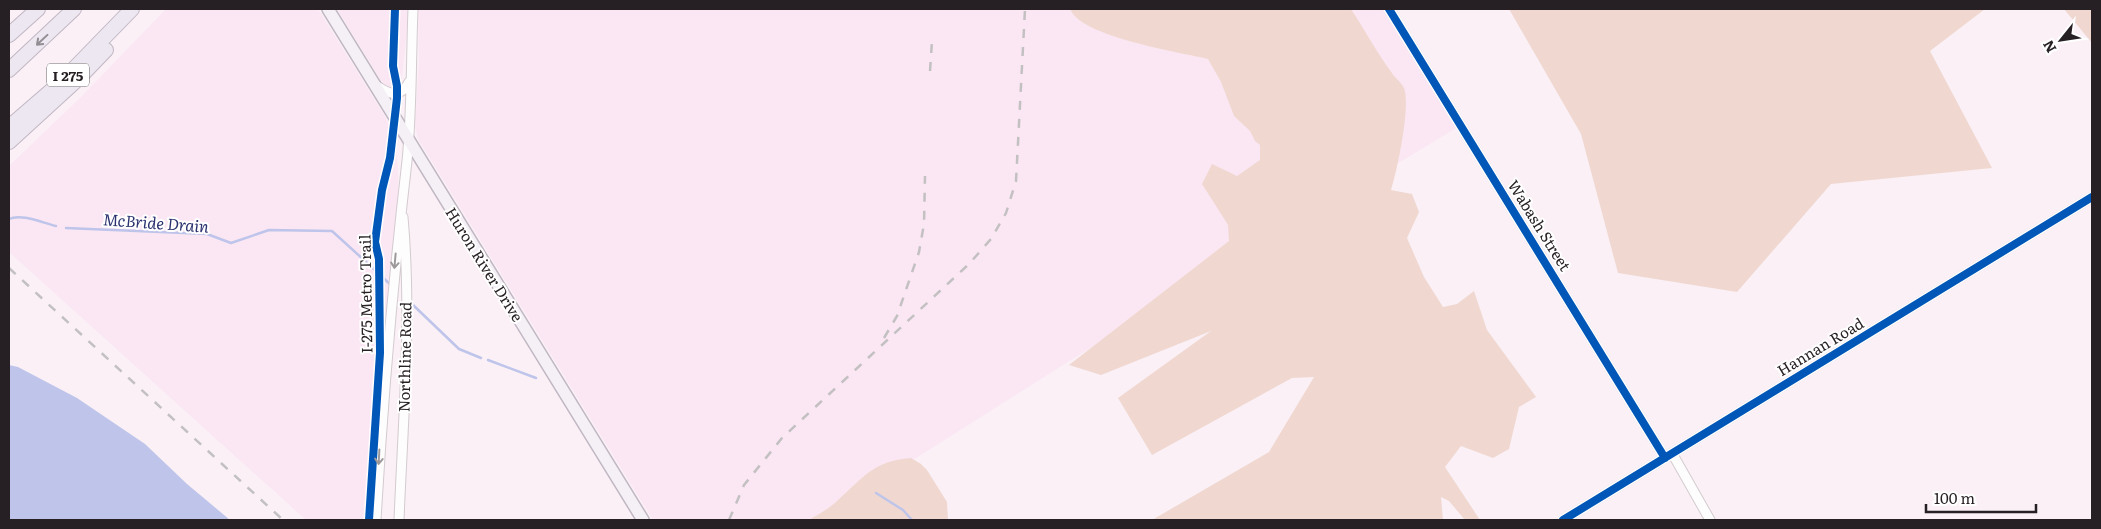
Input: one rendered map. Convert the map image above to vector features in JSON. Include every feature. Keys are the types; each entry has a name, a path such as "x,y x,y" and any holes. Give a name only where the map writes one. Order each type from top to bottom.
{"highway":[{"path":"9,35 38,9"},
{"name":"I 275","path":"9,70 74,9"},
{"path":"9,142 80,77 108,48 128,14"},
{"name":"I 275","path":"9,127 61,82 128,14"}],"main road":[{"name":"Huron River Drive","path":"328,9 643,520"}],"street":[{"name":"Northline Road","path":"376,520 384,382 401,195 407,160 413,9"},
{"name":"Wabash Street","path":"1389,9 1710,520"},
{"path":"372,82 388,93 395,94 404,89 410,79"},
{"name":"Northline Road","path":"398,520 405,358 406,244 401,195"},
{"name":"Hannan Road","path":"1563,520 2092,197"}],"shaded area":[{"path":"166,9 318,9 383,113 395,136 398,189 377,520 306,520 9,252 9,166 81,97"},
{"path":"337,9 409,9 401,87 394,89 385,87"},
{"path":"418,9 1384,9 1458,127 1071,360 818,520 653,520 418,139 415,126 419,61"},
{"path":"1070,9 1351,9 1381,58 1404,88 1406,97 1405,123 1397,169 1391,190 1412,194 1419,212 1407,238 1424,277 1443,307 1457,304 1474,291 1487,330 1536,397 1519,407 1509,449 1493,458 1461,446 1445,467 1480,520 1465,520 1449,501 1441,497 1443,520 1152,520 1269,452 1314,377 1292,378 1152,455 1118,398 1211,331 1101,375 1069,365 1229,241 1228,225 1202,184 1212,164 1237,176 1260,160 1260,145 1255,141 1250,131 1234,116 1221,82 1208,59 1132,42 1111,35 1092,28 1078,19"},
{"path":"1509,9 1985,9 1930,51 1992,168 1831,184 1737,292 1618,273 1581,134"},
{"path":"2064,9 2092,9 2092,43"},
{"path":"911,458 927,470 947,502 948,520 809,520 832,506 863,477 878,467"}],"water":[{"path":"9,365 18,367 77,398 145,444 187,484 230,520 9,520"}],"waterway":[{"name":"McBride Drain","path":"9,219 20,217 56,226"},
{"name":"McBride Drain","path":"66,228 207,234 231,243 269,230 332,231 376,271"},
{"name":"McBride Drain","path":"380,275 392,286"},
{"name":"McBride Drain","path":"412,304 459,349 481,358"},
{"name":"McBride Drain","path":"488,360 536,378"},
{"name":"McBride Drain","path":"876,493 903,510 912,520"}],"railway":[{"path":"729,520 744,485 782,438 969,264 991,239 1006,213 1016,181 1025,9"},
{"path":"930,71 932,41"},
{"path":"884,338 897,316 919,252 924,224 925,176"},
{"path":"9,268 283,520"}],"cycle path":[{"name":"I-275 Metro Trail","path":"369,520 380,353 379,259 375,242 382,190 390,158 397,98 393,66 395,9"},
{"path":"1389,9 1665,458"},
{"path":"1563,520 2092,197"}]}
